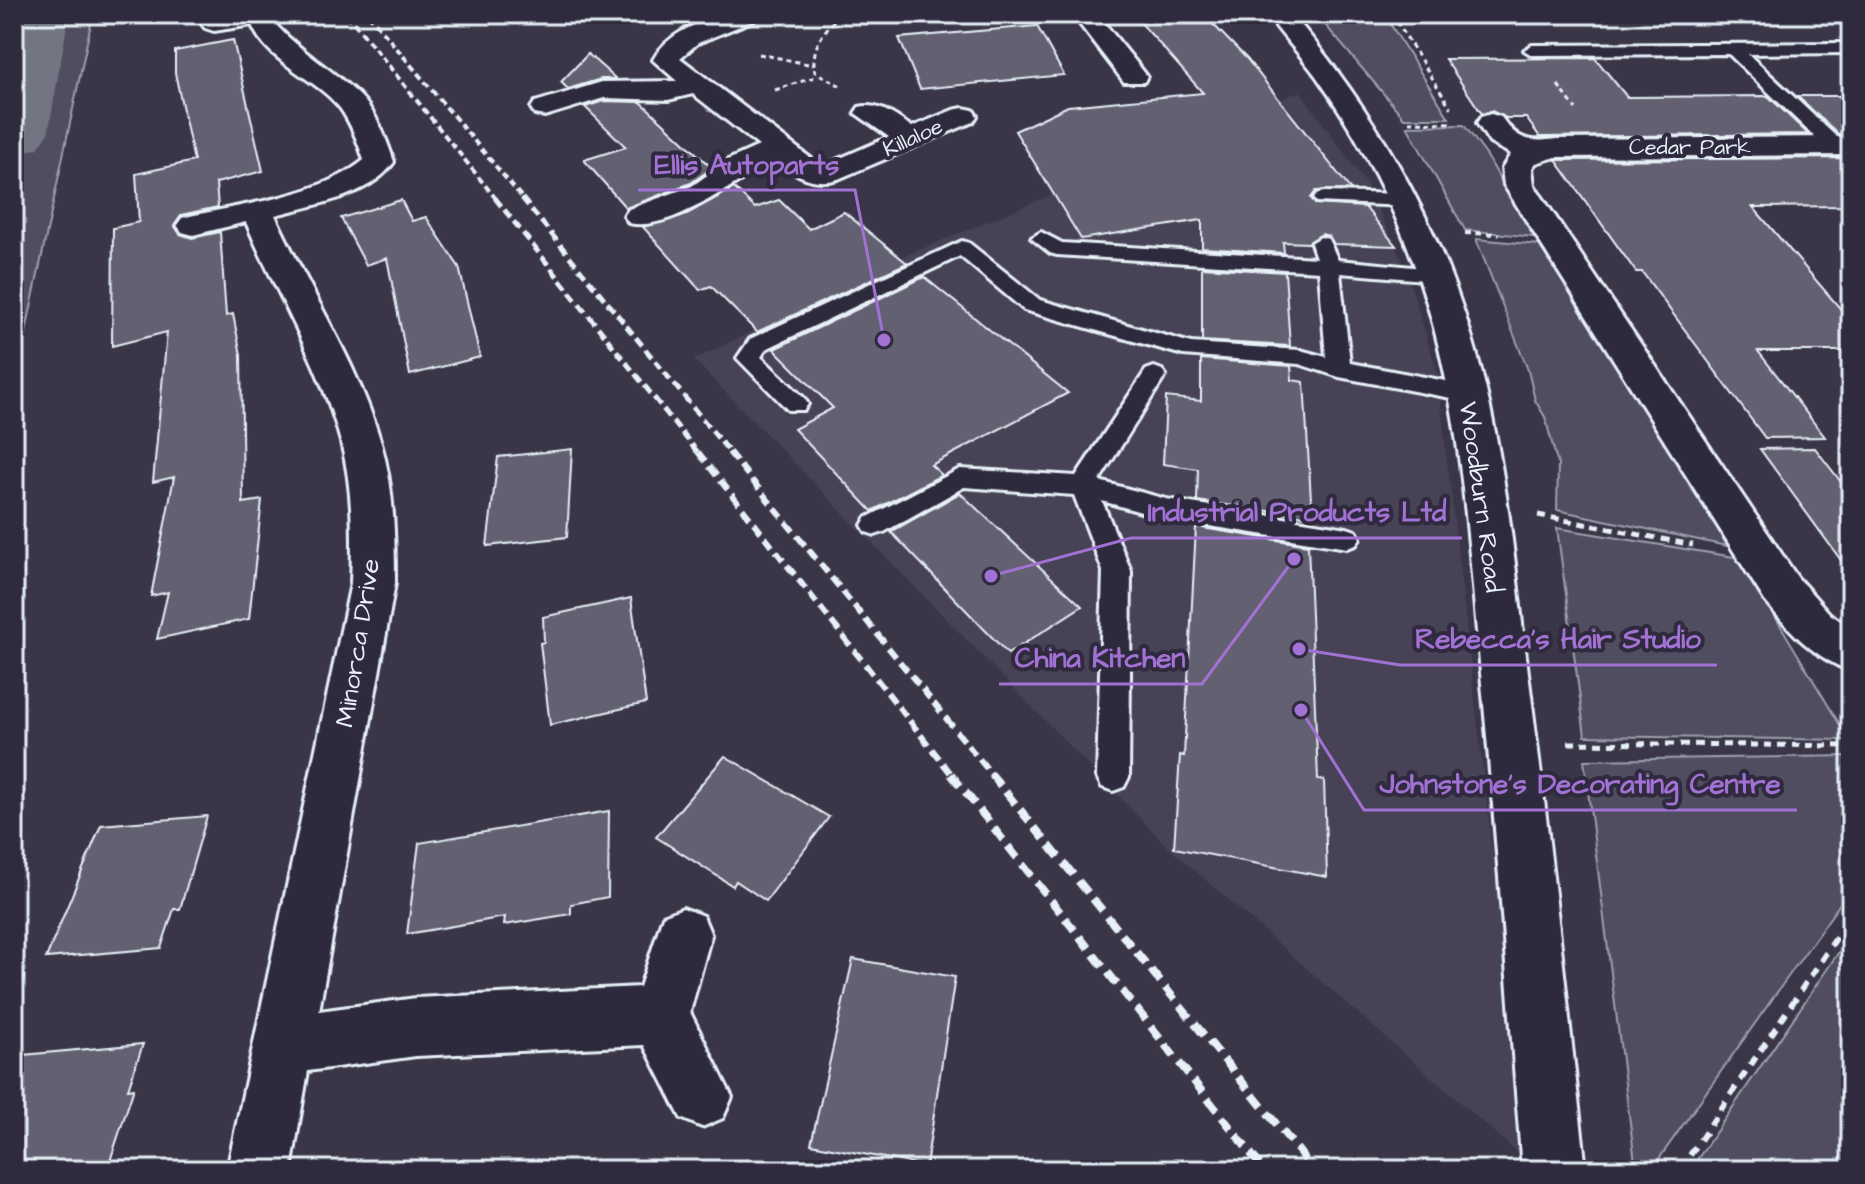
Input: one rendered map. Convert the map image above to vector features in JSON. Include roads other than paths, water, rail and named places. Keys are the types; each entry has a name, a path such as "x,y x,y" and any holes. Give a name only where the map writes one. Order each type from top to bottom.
{"street":[{"name":"Killaloe","path":"748,14 692,36 668,52 666,60 805,169 827,173 963,116"},
{"path":"1084,14 1134,76"},
{"name":"Woodburn Road","path":"1279,14 1316,56 1364,122 1412,216 1437,275 1467,393 1487,504 1554,1170"},
{"path":"193,225 257,210 360,179 375,168 380,156 350,102 276,42 264,27 264,15 214,23"},
{"path":"545,108 602,90 672,92 695,85"},
{"path":"869,113 911,139"},
{"path":"1491,123 1500,137 1530,152 1518,163 1516,177 1761,559 1814,627 1851,652"},
{"name":"Cedar Park","path":"1530,152 1571,147 1843,146"},
{"path":"640,216 703,193 741,165 778,148"},
{"name":"Minorca Drive","path":"257,210 320,340 356,426 369,488 374,550 368,612 259,1170"},
{"path":"683,935 660,1015 702,1097"},
{"path":"284,1045 416,1027 660,1015"}],"lane":[{"path":"1532,50 1851,48"},
{"path":"1734,49 1843,146"},
{"path":"1324,198 1412,216"},
{"path":"1041,238 1057,249 1325,254 1437,275"},
{"path":"796,404 749,358 758,344 962,247 1032,305 1191,350 1300,357 1339,369 1467,393"},
{"path":"1325,254 1339,369"},
{"path":"1083,486 1154,375"},
{"path":"875,525 960,478 1083,486 1166,509 1347,538"},
{"path":"1083,486 1117,571 1113,777"}],"waterway":[{"path":"14,134 40,14"}],"railway":[{"path":"347,14 497,200"},
{"path":"368,14 524,200"},
{"path":"495,198 699,454"},
{"path":"522,198 731,454"},
{"path":"698,452 953,776"},
{"path":"729,452 993,776"},
{"path":"951,774 1264,1170"},
{"path":"991,774 1314,1170"}],"place":[{"name":"Ellis Autoparts","path":"884,340"},
{"name":"China Kitchen","path":"1294,559"},
{"name":"Industrial Products Ltd","path":"991,576"},
{"name":"Rebecca's Hair Studio","path":"1299,649"},
{"name":"Johnstone's Decorating Centre","path":"1301,710"}]}
